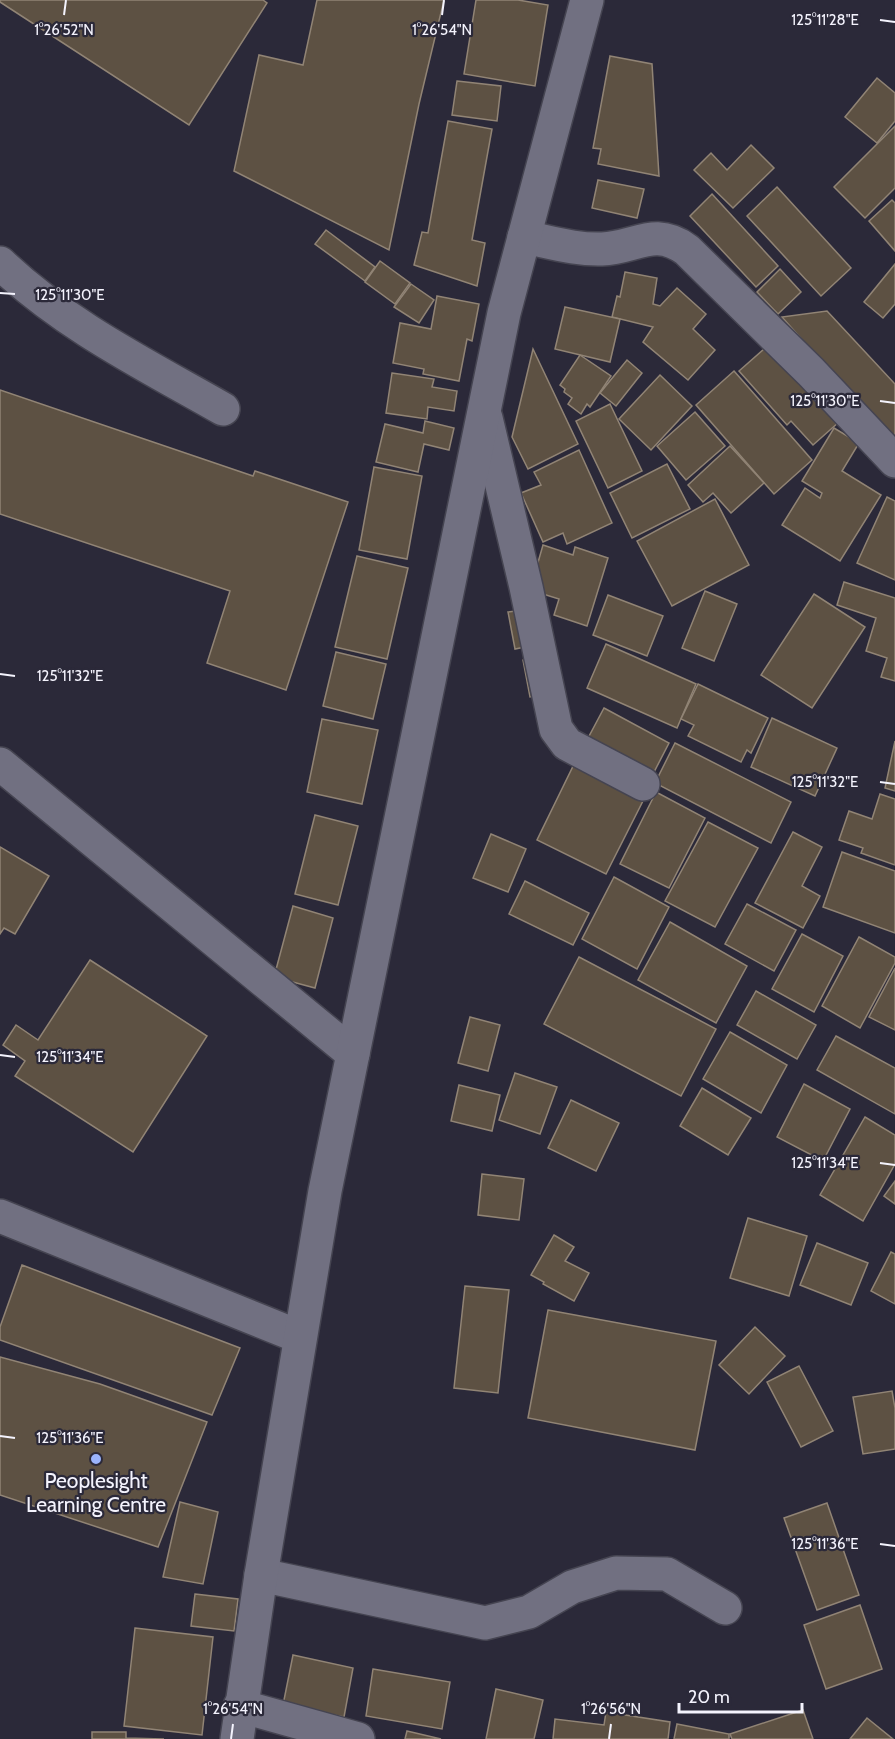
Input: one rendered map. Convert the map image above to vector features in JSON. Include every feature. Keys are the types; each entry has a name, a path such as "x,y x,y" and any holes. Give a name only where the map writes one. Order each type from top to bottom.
{"street":[{"path":"237,1739 240,1706 261,1575 325,1191 483,407 504,313 586,0"},
{"path":"524,237 577,248 604,249 646,239 675,241 687,250 811,372 895,462"},
{"path":"0,263 21,283 66,318 223,410"},
{"path":"483,407 526,587 556,729 567,744 643,784"},
{"path":"0,764 353,1054"},
{"path":"0,1216 300,1337"},
{"path":"261,1575 485,1623 529,1612 572,1587 616,1573 667,1574 725,1608"},
{"path":"240,1706 358,1739"}],"building":[{"path":"0,0 263,0 267,3 189,125"},
{"path":"317,0 444,0 419,104 389,250 234,171 259,55 303,65"},
{"path":"476,0 518,0 548,5 535,86 464,74"},
{"path":"610,56 652,64 659,176 598,164 601,149 593,148"},
{"path":"877,78 895,93 895,121 877,143 845,117"},
{"path":"457,81 501,86 497,121 452,115"},
{"path":"448,121 492,129 472,240 485,243 477,286 414,265 422,232 428,233"},
{"path":"895,126 895,188 865,218 834,187"},
{"path":"751,145 774,168 733,208 694,170 711,153 727,170"},
{"path":"598,180 644,189 637,218 592,208"},
{"path":"777,187 851,268 821,296 747,216"},
{"path":"712,194 778,266 756,287 690,216"},
{"path":"892,200 895,203 895,251 869,221"},
{"path":"326,230 375,267 365,281 315,244"},
{"path":"380,261 410,283 395,304 365,282"},
{"path":"895,264 895,304 883,318 864,302"},
{"path":"780,269 801,292 778,314 757,292"},
{"path":"625,272 657,278 653,304 660,306 677,288 706,314 693,329 715,350 688,380 643,342 653,327 612,317 617,296 620,297"},
{"path":"411,284 434,300 419,323 394,307"},
{"path":"437,296 479,304 472,341 467,339 459,381 423,374 424,369 393,363 400,323 431,329"},
{"path":"565,307 620,319 610,362 555,349"},
{"path":"827,311 895,384 895,445 782,317"},
{"path":"772,342 839,422 813,445 791,421 787,425 739,371"},
{"path":"533,349 578,444 528,469 512,437"},
{"path":"580,355 611,376 590,407 587,404 581,414 568,404 572,398 564,392 565,389 560,385"},
{"path":"627,360 642,373 616,406 600,393"},
{"path":"734,371 812,460 774,494 696,405"},
{"path":"392,373 434,379 432,387 457,391 454,411 428,407 427,419 386,413"},
{"path":"660,375 692,406 651,450 619,419"},
{"path":"0,390 253,476 255,471 348,502 286,690 207,663 230,591 0,514"},
{"path":"610,404 642,471 608,488 576,421"},
{"path":"695,412 725,446 686,480 657,446"},
{"path":"425,421 454,428 449,450 424,444 418,472 376,462 385,424 423,433"},
{"path":"834,428 859,443 842,471 881,495 840,561 782,525 805,488 820,498 822,493 802,481"},
{"path":"730,446 764,483 731,513 713,493 703,502 688,485"},
{"path":"579,450 612,523 567,544 563,533 543,542 521,493 541,485 534,472"},
{"path":"667,464 690,509 632,538 610,493"},
{"path":"374,467 422,476 407,559 359,550"},
{"path":"887,497 895,501 895,580 857,563"},
{"path":"715,499 749,565 672,606 637,541"},
{"path":"543,545 573,555 575,547 608,558 587,626 554,615 559,599 530,590"},
{"path":"357,556 408,568 387,659 335,647"},
{"path":"844,582 895,598 895,681 881,677 887,658 866,651 876,618 837,605"},
{"path":"705,591 737,604 714,661 682,648"},
{"path":"814,594 865,627 812,708 761,675"},
{"path":"608,595 663,616 647,656 593,635"},
{"path":"523,610 530,646 515,649 508,612"},
{"path":"606,644 696,684 677,728 587,688"},
{"path":"336,652 386,664 373,719 323,706"},
{"path":"534,657 542,695 530,697 523,660"},
{"path":"698,684 768,718 751,753 747,750 741,762 688,736 694,725 681,719"},
{"path":"604,708 669,743 652,776 587,740"},
{"path":"772,718 837,748 815,796 751,767"},
{"path":"322,719 378,730 362,804 307,792"},
{"path":"895,741 895,791 885,788"},
{"path":"675,743 791,802 771,843 655,783"},
{"path":"578,756 648,791 606,874 537,840"},
{"path":"656,792 705,818 669,888 620,864"},
{"path":"880,794 895,799 895,865 861,853 863,848 839,840 849,811 872,819"},
{"path":"315,815 358,826 338,905 295,894"},
{"path":"708,822 758,848 715,927 665,901"},
{"path":"793,832 822,847 802,886 820,896 803,928 755,903"},
{"path":"491,834 526,849 508,892 473,878"},
{"path":"0,847 49,876 15,934 4,928 0,934"},
{"path":"842,852 895,871 895,933 823,907"},
{"path":"614,877 669,907 637,969 582,939"},
{"path":"525,881 589,913 573,945 509,914"},
{"path":"747,904 796,930 774,971 725,944"},
{"path":"293,906 333,918 315,988 274,977"},
{"path":"670,922 747,966 716,1023 638,980"},
{"path":"802,934 843,956 814,1012 772,989"},
{"path":"859,937 895,957 895,963 860,1028 822,1006"},
{"path":"579,957 716,1029 681,1096 544,1024"},
{"path":"90,960 207,1036 133,1152 15,1076 25,1061 3,1045 16,1025 38,1040"},
{"path":"895,968 895,1030 869,1017"},
{"path":"756,991 816,1025 797,1059 737,1025"},
{"path":"470,1017 500,1025 488,1071 458,1063"},
{"path":"730,1032 787,1065 761,1113 703,1079"},
{"path":"836,1036 895,1068 895,1114 817,1070"},
{"path":"515,1073 557,1087 540,1134 499,1120"},
{"path":"804,1084 850,1109 823,1161 777,1137"},
{"path":"459,1085 500,1095 492,1131 451,1121"},
{"path":"702,1088 751,1118 728,1155 680,1126"},
{"path":"571,1100 619,1123 596,1171 548,1148"},
{"path":"865,1117 895,1135 895,1164 863,1221 820,1195"},
{"path":"482,1174 524,1179 519,1220 478,1215"},
{"path":"895,1181 895,1204 884,1196"},
{"path":"748,1218 807,1236 789,1296 730,1278"},
{"path":"554,1235 574,1247 565,1261 589,1273 574,1301 531,1275"},
{"path":"817,1243 868,1263 851,1305 800,1285"},
{"path":"891,1252 895,1254 895,1304 871,1291"},
{"path":"22,1265 240,1348 212,1415 0,1340 0,1327"},
{"path":"465,1286 509,1290 498,1393 454,1388"},
{"path":"548,1310 716,1341 695,1450 528,1418"},
{"path":"755,1327 785,1356 749,1394 719,1365"},
{"name":"Peoplesight Learning Centre","path":"0,1357 100,1384 207,1422 158,1547 0,1495"},
{"path":"799,1366 833,1431 801,1447 767,1382"},
{"path":"892,1391 895,1408 895,1449 863,1454 853,1397"},
{"path":"180,1502 218,1512 203,1584 163,1577"},
{"path":"827,1503 859,1595 817,1610 784,1518"},
{"path":"195,1594 238,1599 234,1631 191,1626"},
{"path":"860,1605 882,1669 826,1689 804,1625"},
{"path":"135,1628 213,1637 202,1735 124,1726"},
{"path":"293,1655 353,1668 344,1717 283,1705"},
{"path":"373,1669 450,1682 442,1729 366,1716"},
{"path":"496,1689 543,1700 534,1739 486,1739"},
{"path":"803,1710 813,1739 732,1739 730,1734"},
{"path":"606,1712 670,1722 668,1739 553,1739 555,1719 604,1725"},
{"path":"867,1718 893,1739 850,1739"},
{"path":"677,1724 729,1734 729,1739 674,1739"},
{"path":"407,1731 441,1739 405,1739"},
{"path":"92,1732 126,1732 126,1738 164,1739 92,1739"}],"place":[{"name":"Peoplesight Learning Centre","path":"96,1459"}]}
